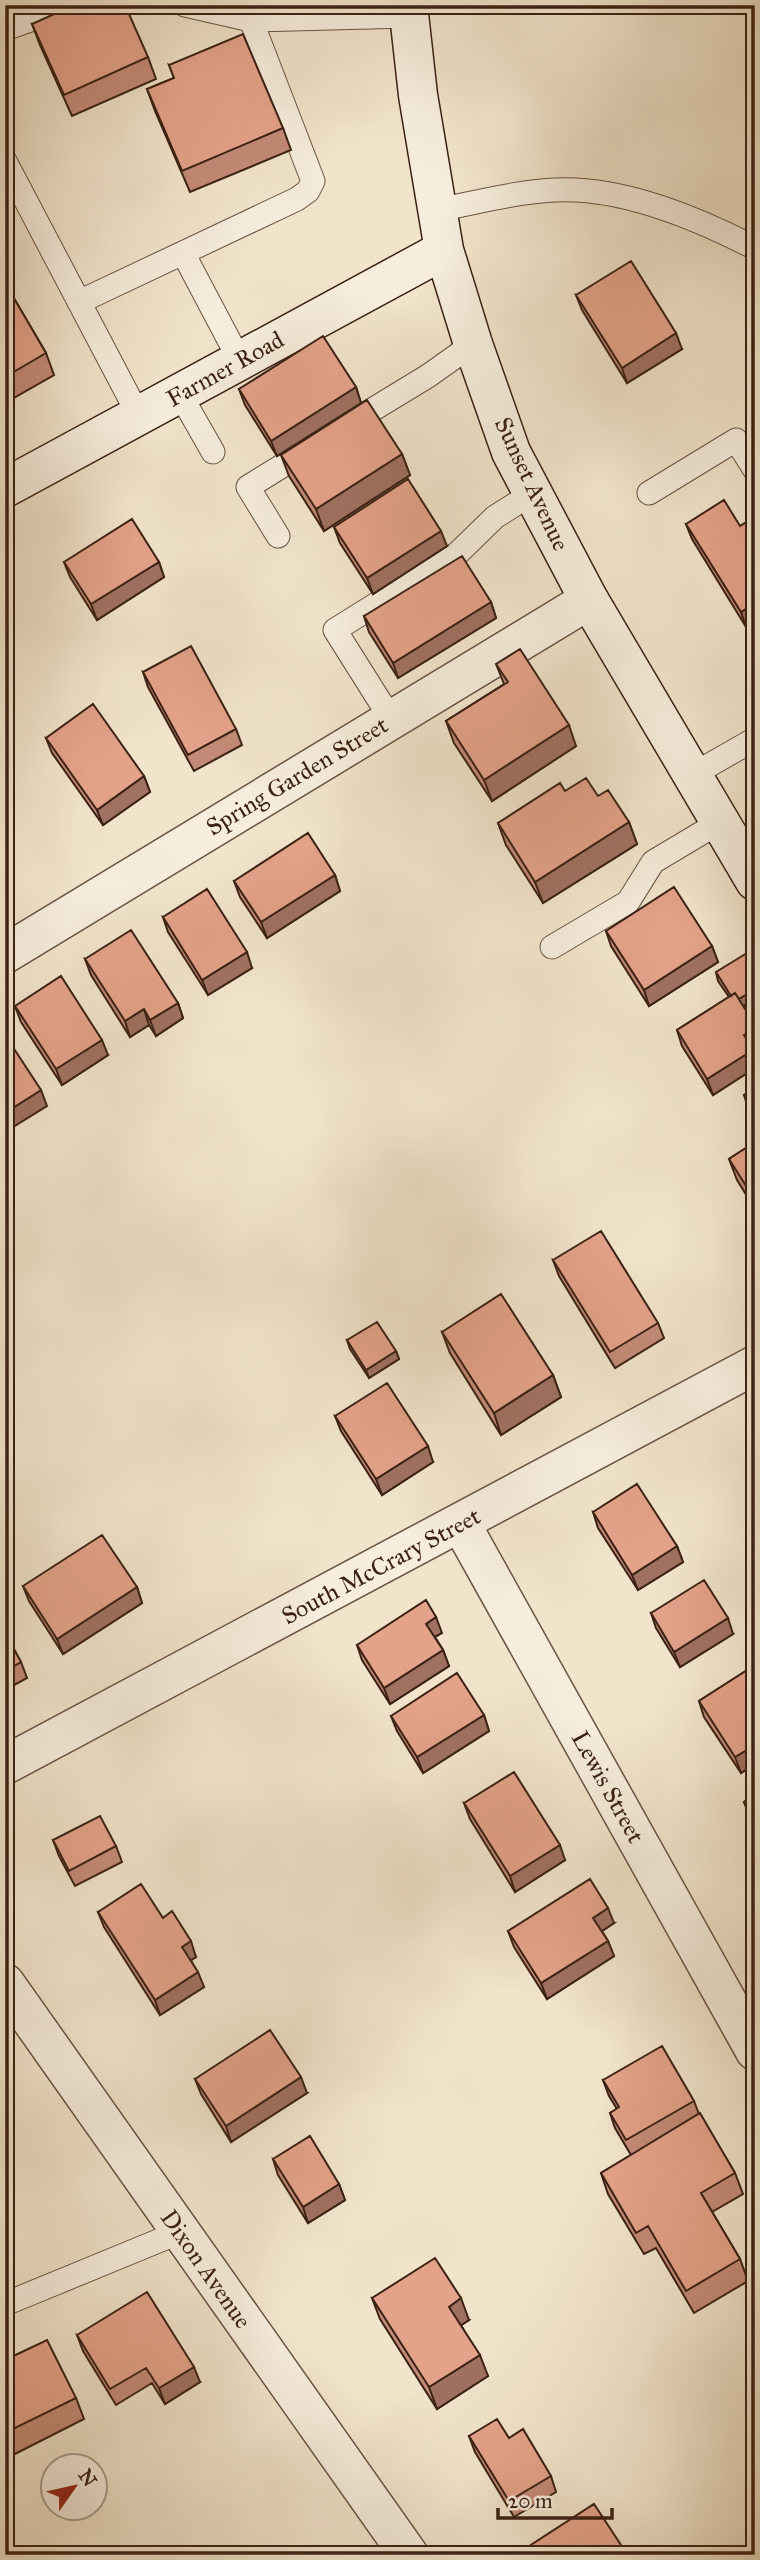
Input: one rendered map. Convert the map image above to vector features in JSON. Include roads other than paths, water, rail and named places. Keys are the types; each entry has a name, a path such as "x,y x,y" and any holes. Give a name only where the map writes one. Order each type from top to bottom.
{"street":[{"name":"Sunset Avenue","path":"409,11 418,95 443,250 511,452 589,600 755,881"},
{"name":"Farmer Road","path":"5,488 443,250"},
{"name":"Spring Garden Street","path":"5,954 589,600"},
{"name":"South McCrary Street","path":"5,1765 755,1365"},
{"name":"Lewis Street","path":"461,1524 755,2051"},
{"name":"Dixon Avenue","path":"5,1983 409,2555"}],"lane":[{"path":"5,29 73,5"},
{"path":"185,5 251,20 409,11"},
{"path":"79,302 297,199 308,191 313,181 251,20"},
{"path":"5,161 139,416"},
{"path":"437,210 556,190 609,194 711,225 755,248"},
{"path":"183,253 240,361"},
{"path":"278,536 248,487 428,376 473,344"},
{"path":"180,394 213,452"},
{"path":"649,493 736,440 755,470"},
{"path":"391,719 335,630 458,553 495,517 533,492"},
{"path":"692,775 755,739"},
{"path":"552,947 628,902 653,862 720,822"},
{"path":"5,2304 180,2232"}]}
